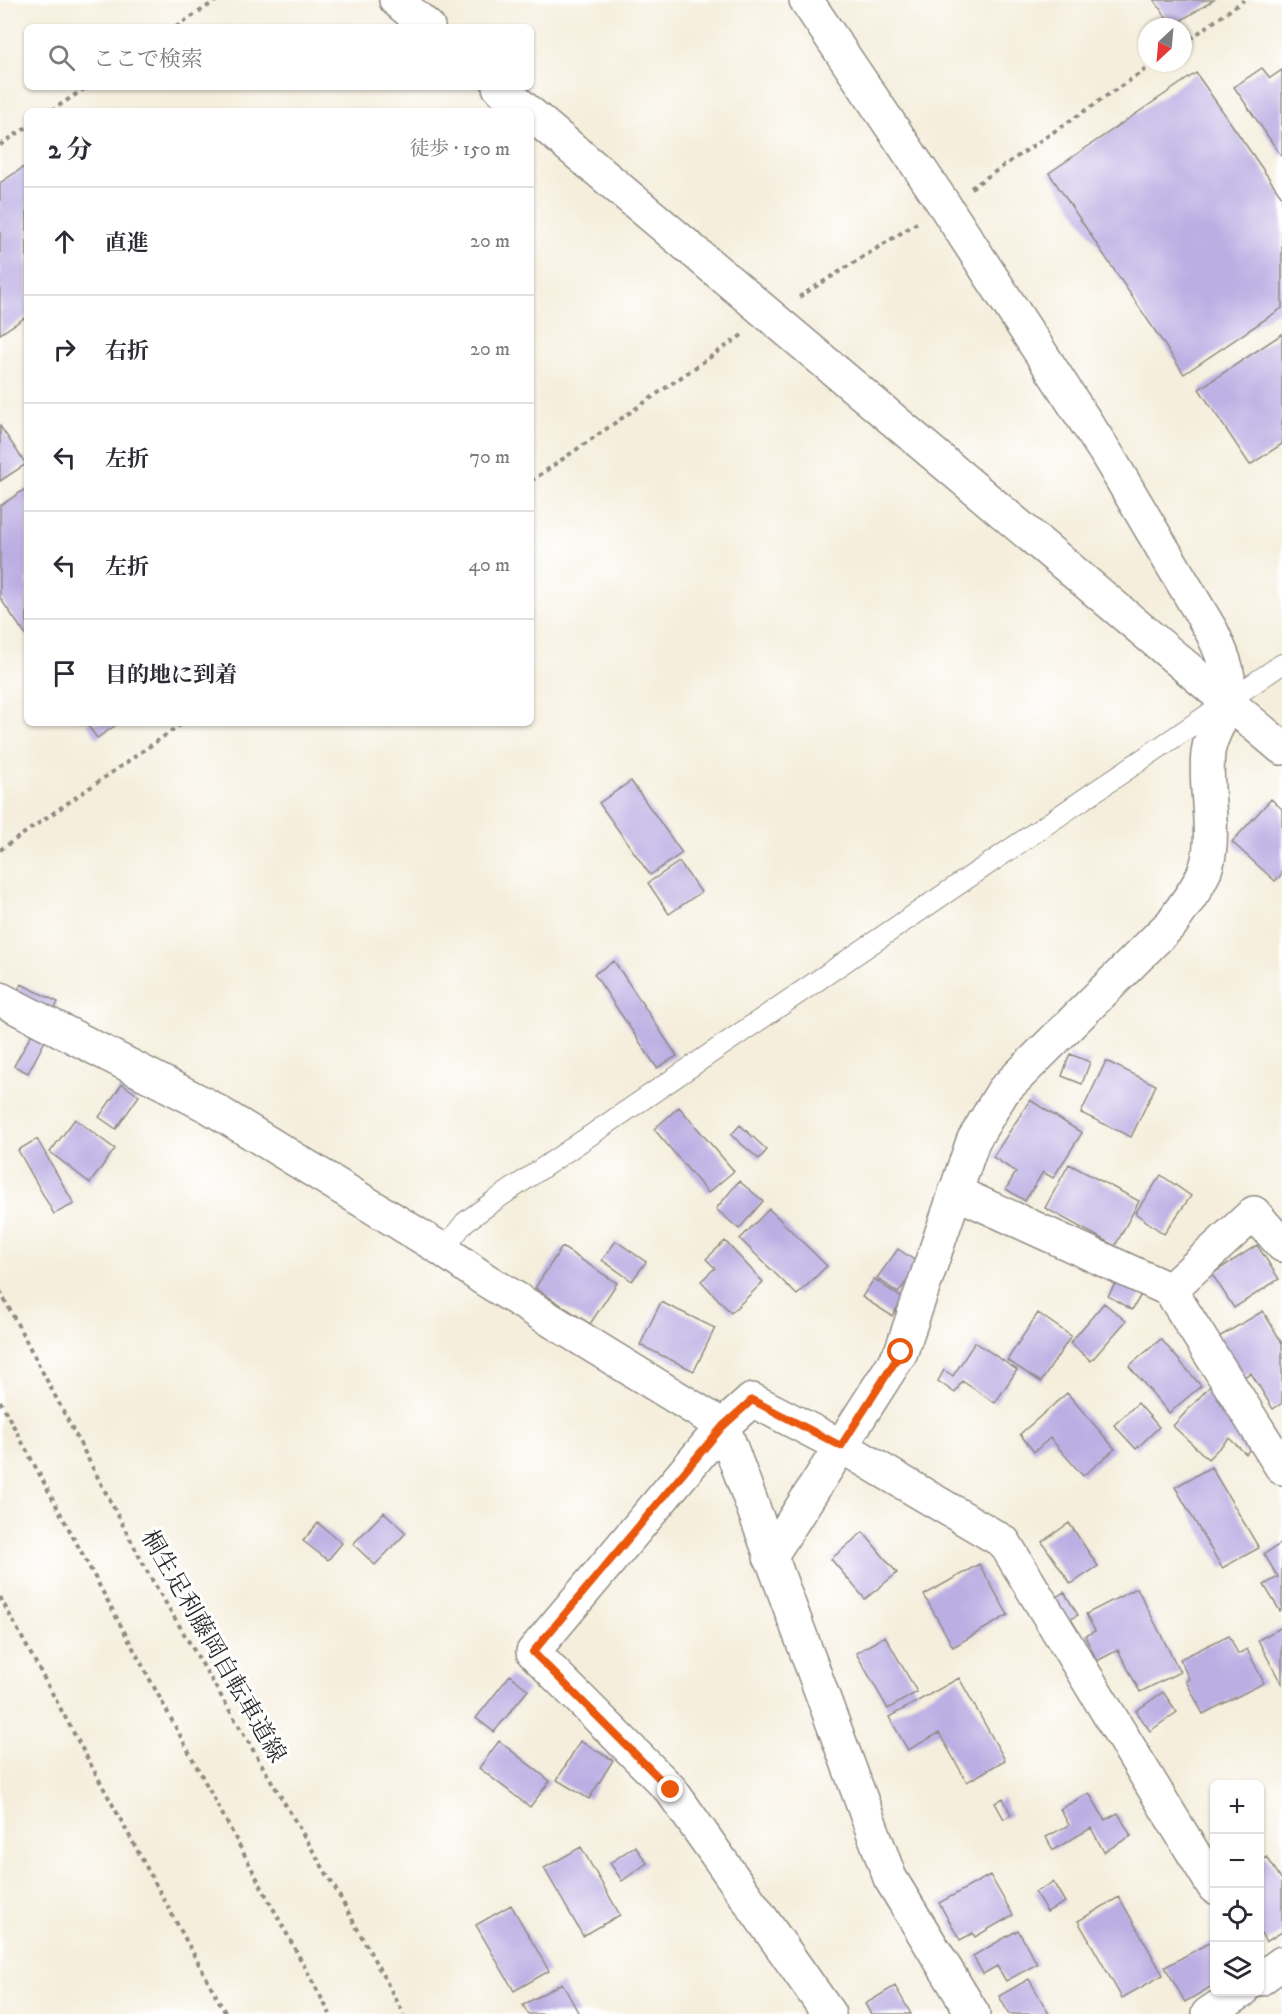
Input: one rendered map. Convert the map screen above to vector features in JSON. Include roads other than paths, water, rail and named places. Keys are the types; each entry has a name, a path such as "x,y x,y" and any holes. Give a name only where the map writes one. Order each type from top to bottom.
{"street":[{"path":"396,0 424,24"},
{"path":"770,1557 901,1352 973,1141 1003,1091 1172,923 1193,892 1207,864 1210,833 1208,754 1211,737 1227,702 1226,662 1212,632 1106,453 945,206 806,0"},
{"path":"502,90 524,108"},
{"path":"534,117 1282,748"},
{"path":"0,999 208,1106 723,1426 890,1878 973,2014"},
{"path":"955,1192 1170,1290 1282,1468"},
{"path":"1170,1290 1254,1213 1282,1245"},
{"path":"829,2014 671,1790 533,1652 723,1426 752,1400 841,1446 1004,1542 1210,1879"},
{"path":"1208,2014 1232,1996"}],"lane":[{"path":"443,1250 465,1222 494,1201 1282,664"}]}
